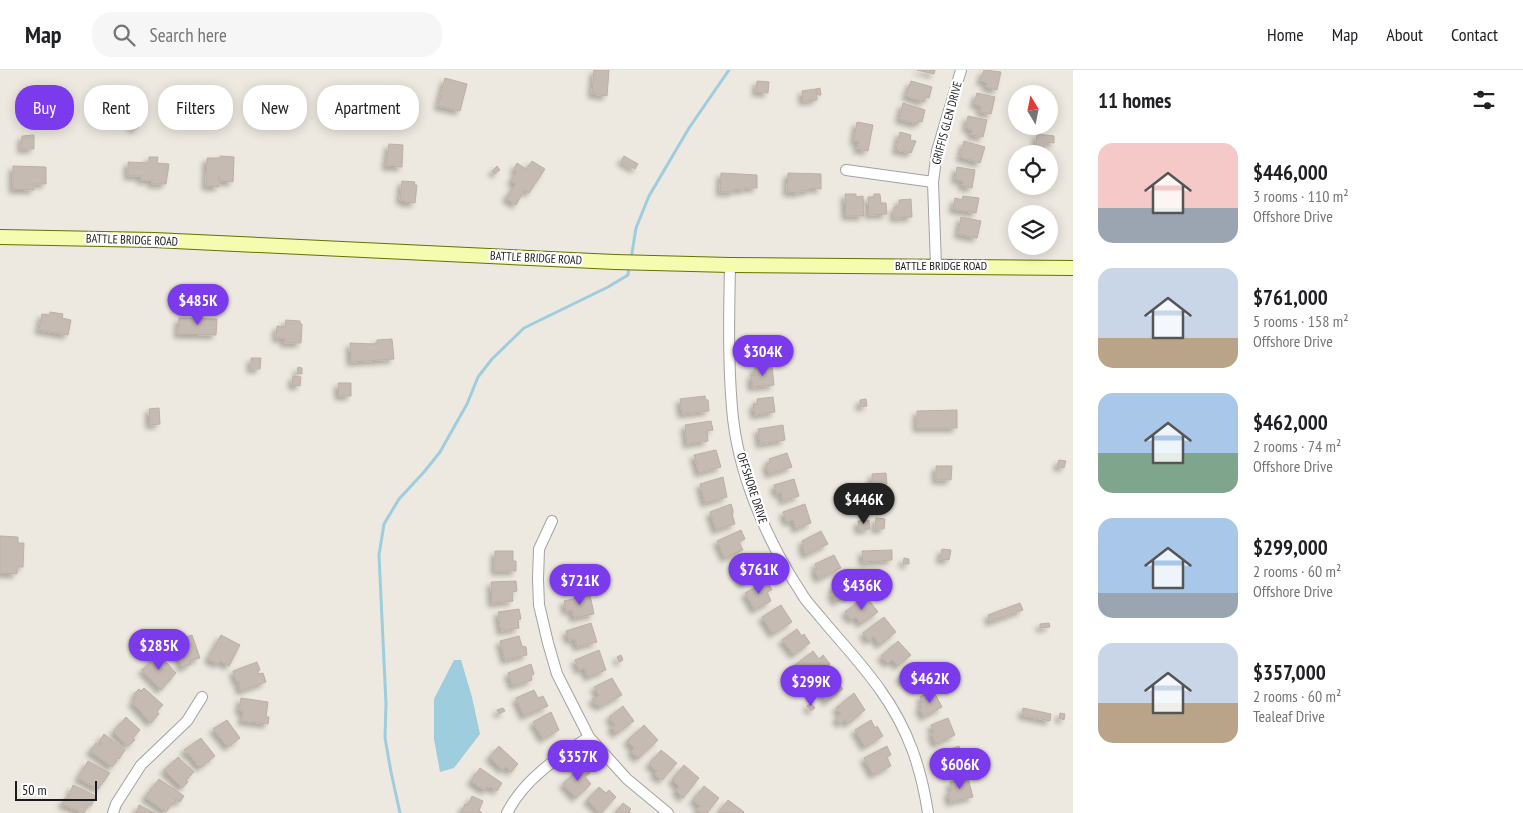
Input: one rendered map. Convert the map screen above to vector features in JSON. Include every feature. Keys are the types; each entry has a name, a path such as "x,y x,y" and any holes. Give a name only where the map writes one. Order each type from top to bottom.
{"street":[{"name":"GRIFFIS GLEN DRIVE","path":"936,266 933,182 937,151 961,70"},
{"path":"846,170 933,182"},
{"name":"BATTLE BRIDGE ROAD","path":"0,238 154,240 730,265 1073,268"},
{"name":"OFFSHORE DRIVE","path":"730,265 729,330 732,410 741,458 755,504 772,543 802,596 881,690 907,732 924,783 928,813"},
{"path":"552,521 539,549 539,605 557,674 589,737 627,779 668,813"},
{"path":"113,813 116,804 141,765 187,721 202,697"},
{"path":"507,813 512,803 539,772 589,737"}],"water":[{"path":"454,660 461,660 480,734 454,768 440,772 434,739 434,699"}],"building":[{"path":"594,70 609,70 607,96 592,94"},
{"path":"917,70 935,70 934,74"},
{"path":"984,70 1001,72 997,90 986,87 987,82 980,81"},
{"path":"445,78 467,84 460,111 438,106"},
{"path":"757,81 769,82 768,93 756,92"},
{"path":"911,81 932,87 929,98 925,97 924,102 906,96"},
{"path":"820,88 821,95 818,95 816,89"},
{"path":"816,89 817,100 803,101 802,91"},
{"path":"977,93 995,97 991,114 980,112 981,106 974,104"},
{"path":"903,103 925,110 922,122 918,121 917,124 899,119"},
{"path":"968,116 987,120 983,137 971,135 972,130 966,128"},
{"path":"857,122 873,125 868,151 857,149 859,142 854,141"},
{"path":"900,132 911,135 910,140 916,141 911,153 896,150"},
{"path":"34,135 34,149 21,149 22,136"},
{"path":"1037,135 1054,136 1054,143 1045,142 1045,145 1036,145"},
{"path":"964,141 985,147 980,163 960,157"},
{"path":"389,144 403,145 402,167 386,166"},
{"path":"220,156 234,157 233,182 220,181 219,176 219,187 206,186 207,158 220,158"},
{"path":"624,156 638,164 635,169 621,161"},
{"path":"149,157 158,157 157,163 169,164 166,184 152,184 152,180 141,180 141,176 128,176 128,162 149,163"},
{"path":"532,161 545,169 529,193 524,190 516,205 506,198 516,184 511,181 517,171 514,169 517,163 526,169"},
{"path":"13,166 46,167 46,184 34,184 34,190 13,189"},
{"path":"497,166 500,170 495,174 492,171"},
{"path":"957,167 975,170 972,188 962,186 963,181 955,179"},
{"path":"721,173 757,175 757,188 734,189 734,192 720,192"},
{"path":"788,173 821,174 821,189 810,188 809,191 800,191 800,193 787,192"},
{"path":"402,181 415,182 414,185 417,185 415,203 400,200"},
{"path":"845,194 856,194 856,197 863,196 864,216 846,216"},
{"path":"874,194 880,194 881,203 886,203 887,214 869,215 868,197 874,197"},
{"path":"963,196 979,198 976,213 953,209 955,198 962,200"},
{"path":"911,199 912,217 894,218 894,207 899,207 899,200"},
{"path":"961,217 981,221 977,238 958,234"},
{"path":"50,312 63,314 62,318 71,320 68,335 39,330 42,314 50,315"},
{"path":"179,318 217,319 216,335 178,334"},
{"path":"286,320 300,321 300,324 302,324 301,343 284,343 285,338 276,338 277,326 285,327"},
{"path":"771,337 772,353 751,353 751,342 757,341 757,338"},
{"path":"392,339 394,359 351,362 350,343 374,344 377,340"},
{"path":"251,358 261,358 260,369 251,369"},
{"path":"772,366 774,385 752,387 751,375 755,376 754,367"},
{"path":"298,367 302,368 302,374 297,373"},
{"path":"293,376 301,377 300,386 292,385"},
{"path":"338,383 351,383 351,396 339,396"},
{"path":"705,396 706,400 708,400 709,411 682,414 680,399"},
{"path":"773,397 775,412 755,415 753,404 758,404 757,399"},
{"path":"866,399 867,406 860,407 860,400"},
{"path":"159,408 160,424 150,425 149,409"},
{"path":"957,410 957,428 917,428 917,411"},
{"path":"711,421 713,430 707,431 708,441 687,444 685,425"},
{"path":"783,425 785,440 760,444 758,429"},
{"path":"716,450 721,467 699,473 694,455"},
{"path":"787,453 792,467 769,474 766,464 770,463 769,459"},
{"path":"1059,460 1066,461 1064,468 1057,466"},
{"path":"936,466 952,466 951,480 936,480"},
{"path":"886,473 887,484 872,485 872,474"},
{"path":"723,477 727,497 705,503 700,484"},
{"path":"794,479 799,496 783,501 781,492 777,494 774,485"},
{"path":"856,488 878,489 878,509 855,509"},
{"path":"731,504 735,524 716,530 710,512"},
{"path":"805,504 811,523 796,529 793,520 787,522 783,512"},
{"path":"876,518 885,519 884,529 875,529"},
{"path":"869,520 870,529 859,530 858,521"},
{"path":"741,530 745,539 739,542 743,550 725,558 717,541"},
{"path":"821,531 828,544 806,555 802,541"},
{"path":"0,536 18,537 18,543 24,543 23,567 17,567 17,574 0,573"},
{"path":"942,549 951,550 949,560 940,559"},
{"path":"892,550 892,560 863,562 862,551"},
{"path":"495,551 513,551 516,571 495,571"},
{"path":"834,555 841,568 819,579 814,570 817,569 815,564"},
{"path":"753,557 758,565 754,567 759,575 743,584 734,567"},
{"path":"904,558 909,559 909,564 903,564"},
{"path":"589,567 590,582 562,584 564,568"},
{"path":"849,578 856,591 836,602 831,593 834,591 832,587"},
{"path":"516,581 517,591 512,592 513,601 492,603 491,582"},
{"path":"767,581 772,590 767,592 771,601 755,610 745,593"},
{"path":"590,595 594,614 574,618 572,610 566,611 564,601"},
{"path":"866,596 878,612 861,624 856,617 851,620 845,612"},
{"path":"1020,603 1023,610 990,622 988,615"},
{"path":"781,605 792,622 773,634 762,617"},
{"path":"519,609 521,619 518,620 519,628 501,631 498,612"},
{"path":"884,617 896,632 880,645 874,637 869,641 863,633"},
{"path":"591,623 597,642 577,647 575,639 569,640 566,631"},
{"path":"1049,623 1050,627 1040,628 1040,624"},
{"path":"797,629 802,636 804,634 810,643 794,655 782,640"},
{"path":"192,635 200,658 190,661 191,664 182,668 173,641"},
{"path":"221,635 240,645 229,666 220,661 218,664 208,659"},
{"path":"519,636 522,646 526,647 527,655 505,660 500,641"},
{"path":"898,641 911,655 898,666 892,660 888,664 881,656"},
{"path":"599,650 606,670 588,677 584,668 579,670 575,660"},
{"path":"156,651 176,673 161,690 142,670 154,659 151,655"},
{"path":"813,651 819,659 823,655 830,664 807,681 795,665"},
{"path":"621,655 623,660 619,662 617,657"},
{"path":"257,662 260,670 258,674 263,673 266,682 241,691 238,684 240,684 239,681 237,682 233,671"},
{"path":"918,663 930,678 914,690 908,682 903,682 899,677"},
{"path":"531,664 534,674 531,676 532,680 513,686 508,673"},
{"path":"834,671 841,679 837,682 843,689 827,702 815,686"},
{"path":"612,678 622,695 600,707 598,704 596,705 592,699 599,696 594,687"},
{"path":"144,688 163,705 157,711 159,714 151,723 132,702 137,696 134,694 139,689 141,691"},
{"path":"534,690 538,698 543,696 548,706 524,716 516,698"},
{"path":"933,690 942,707 924,717 919,708 922,707 920,704 923,702 920,697"},
{"path":"854,693 865,710 848,724 845,720 840,724 836,718 841,714 836,708"},
{"path":"241,698 268,702 266,717 269,717 268,724 242,721 243,711 239,710"},
{"path":"811,703 815,708 811,711 807,706"},
{"path":"623,706 634,721 616,734 611,727 615,725 609,717"},
{"path":"503,708 505,711 499,714 497,710"},
{"path":"1023,708 1051,714 1050,721 1022,715"},
{"path":"551,712 559,730 543,739 533,722"},
{"path":"1060,713 1065,714 1064,720 1059,718"},
{"path":"126,717 140,730 133,738 135,740 128,746 113,732"},
{"path":"948,718 955,735 936,744 931,733 934,732 931,725"},
{"path":"227,720 240,738 228,747 213,729"},
{"path":"871,720 875,728 877,726 883,736 865,747 855,730"},
{"path":"644,725 658,740 638,759 631,751 634,748 627,741"},
{"path":"104,734 125,750 119,759 115,759 117,761 112,767 90,751 96,743 100,746 101,743 99,742"},
{"path":"201,738 215,756 200,768 184,750"},
{"path":"499,746 518,764 511,772 506,767 503,770 489,757"},
{"path":"887,746 891,755 887,757 891,766 873,775 864,758"},
{"path":"959,746 965,765 945,771 941,752"},
{"path":"661,750 677,763 662,780 654,774 657,771 649,764"},
{"path":"178,757 194,772 186,780 188,782 182,788 164,770"},
{"path":"88,761 110,773 98,789 78,778"},
{"path":"583,765 590,773 585,777 591,784 576,798 563,784"},
{"path":"684,765 699,778 683,798 676,791 679,787 672,780"},
{"path":"480,768 502,783 497,791 487,787 485,791 471,781"},
{"path":"968,778 973,797 950,802 948,792 952,791 950,782"},
{"path":"159,779 184,796 180,802 175,799 174,804 172,803 166,812 145,797"},
{"path":"73,785 96,796 91,806 88,804 84,813 62,804 65,798 68,799"},
{"path":"704,786 719,798 707,813 697,810 700,806 693,800"},
{"path":"599,787 606,793 609,790 616,797 601,813 587,800"},
{"path":"472,796 483,801 479,810 482,813 461,813 465,804 468,805"},
{"path":"728,800 744,812 718,813"},
{"path":"623,803 631,809 629,811 631,813 615,813"},
{"path":"139,805 155,813 136,813"}],"waterway":[{"path":"631,259 636,228 649,196 689,128 729,70"},
{"path":"400,813 385,738 386,704 379,555 384,524 399,499 440,452 467,404 478,377 492,359 524,328 608,287 628,275 629,267"}]}
